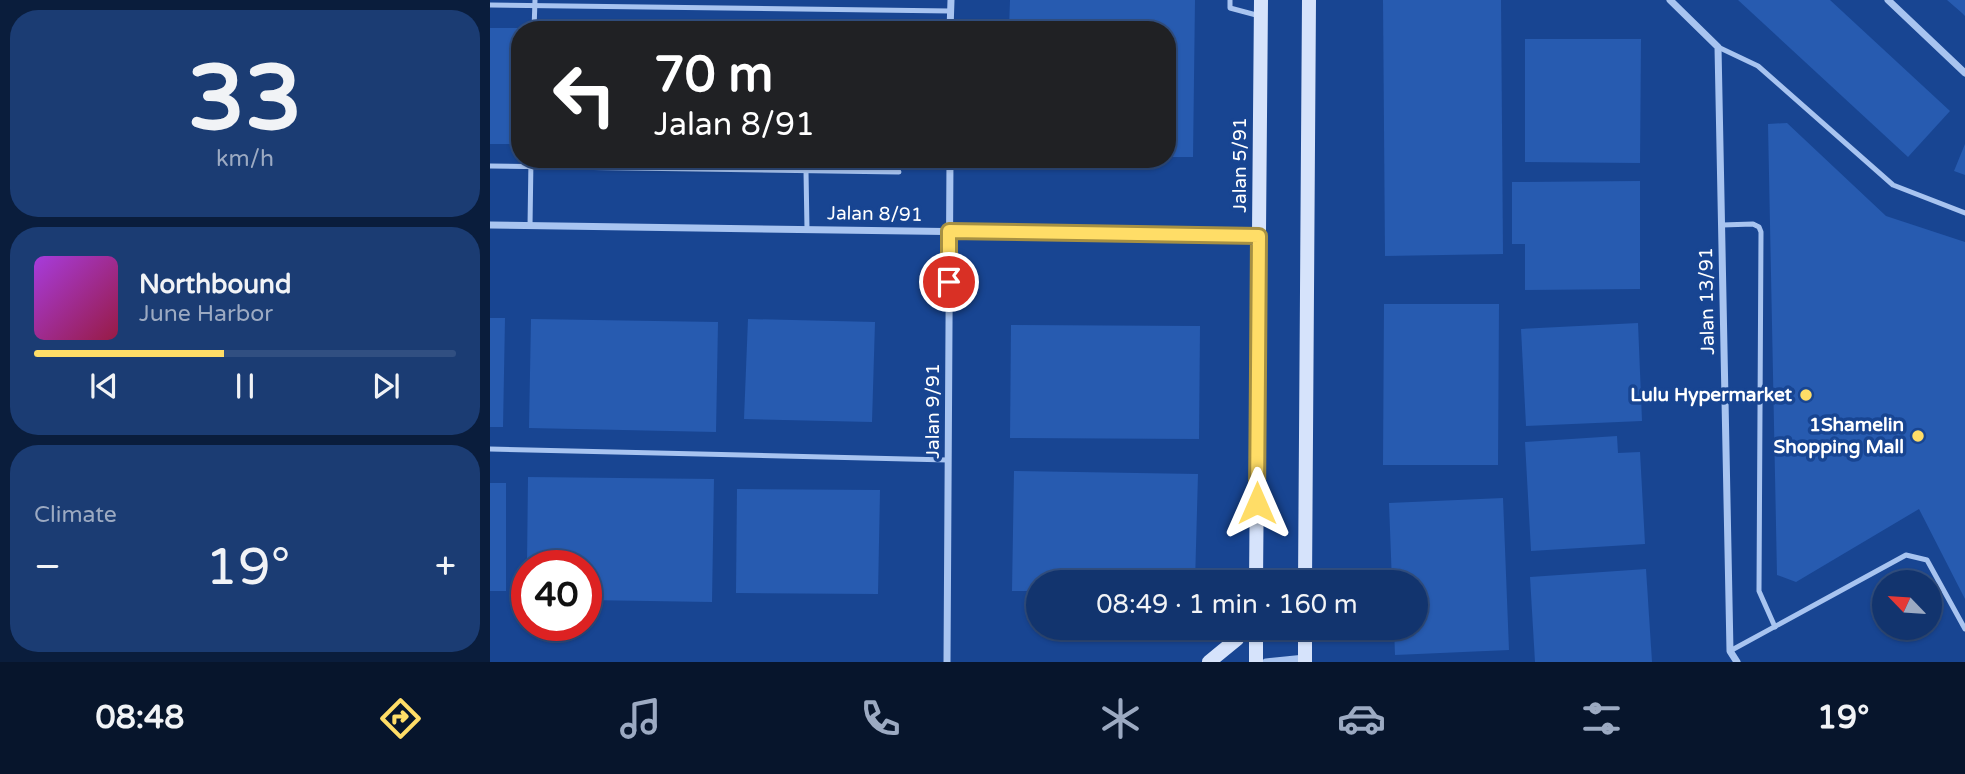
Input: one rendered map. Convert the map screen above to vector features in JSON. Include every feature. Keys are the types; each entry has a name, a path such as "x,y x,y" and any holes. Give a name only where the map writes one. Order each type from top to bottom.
{"street":[{"path":"950,21 951,0"},
{"name":"Jalan 5/91","path":"1256,570 1261,0"},
{"path":"1305,570 1309,0"},
{"path":"1670,0 1718,47"},
{"path":"1888,0 1965,73"},
{"name":"Jalan 13/91","path":"1718,47 1730,651"},
{"name":"Jalan 9/91","path":"947,662 950,168"},
{"name":"Jalan 8/91","path":"490,225 1259,236"},
{"path":"1209,662 1236,640"},
{"path":"1256,640 1256,662"},
{"path":"1266,662 1305,660 1305,640"},
{"path":"1730,651 1737,662"}],"lane":[{"path":"1230,0 1230,8 1261,16"},
{"path":"490,5 534,3 950,11"},
{"path":"534,3 534,21"},
{"path":"1718,47 1758,66 1893,185 1965,213"},
{"path":"490,166 511,167"},
{"path":"530,226 531,168"},
{"path":"600,168 899,172"},
{"path":"806,171 807,229"},
{"path":"1722,225 1754,224 1761,232 1759,591 1775,627"},
{"path":"490,449 948,460"},
{"path":"1730,651 1906,555 1927,560 1965,629"}],"building":[{"path":"1010,0 1195,0 1193,157 1176,157 1176,21 1009,21"},
{"path":"1383,0 1501,0 1503,254 1385,256"},
{"path":"1738,0 1830,0 1950,111 1908,157"},
{"path":"1947,0 1965,0 1965,16 1962,13"},
{"path":"490,28 511,28 511,144 490,144"},
{"path":"1525,39 1641,39 1640,163 1525,162"},
{"path":"1787,123 1886,216 1965,242 1965,599 1919,509 1796,582 1777,575 1768,124"},
{"path":"1965,144 1965,175 1954,171"},
{"path":"1640,181 1640,289 1525,290 1525,244 1512,244 1512,182"},
{"path":"1384,304 1499,304 1498,465 1383,465"},
{"path":"490,318 505,318 503,427 490,427"},
{"path":"531,319 718,322 716,432 529,428"},
{"path":"748,319 875,322 872,422 744,419"},
{"path":"1638,323 1642,421 1526,426 1521,329"},
{"path":"1011,325 1200,326 1199,439 1010,438"},
{"path":"1617,436 1618,453 1640,452 1645,544 1531,551 1525,442"},
{"path":"1014,471 1198,474 1195,570 1026,570 1026,591 1012,591"},
{"path":"528,477 714,479 712,602 602,600 602,550 527,550"},
{"path":"490,483 506,483 506,591 490,591"},
{"path":"737,489 880,490 878,594 736,593"},
{"path":"1503,498 1509,650 1395,655 1394,640 1428,640 1428,570 1392,570 1389,503"},
{"path":"1646,569 1652,662 1535,662 1530,577"}],"place":[{"name":"Lulu Hypermarket","path":"1806,395"},
{"name":"1Shamelin Shopping Mall","path":"1918,436"}],"route":[{"path":"949,282 949,231 1259,236 1257,503"}]}
